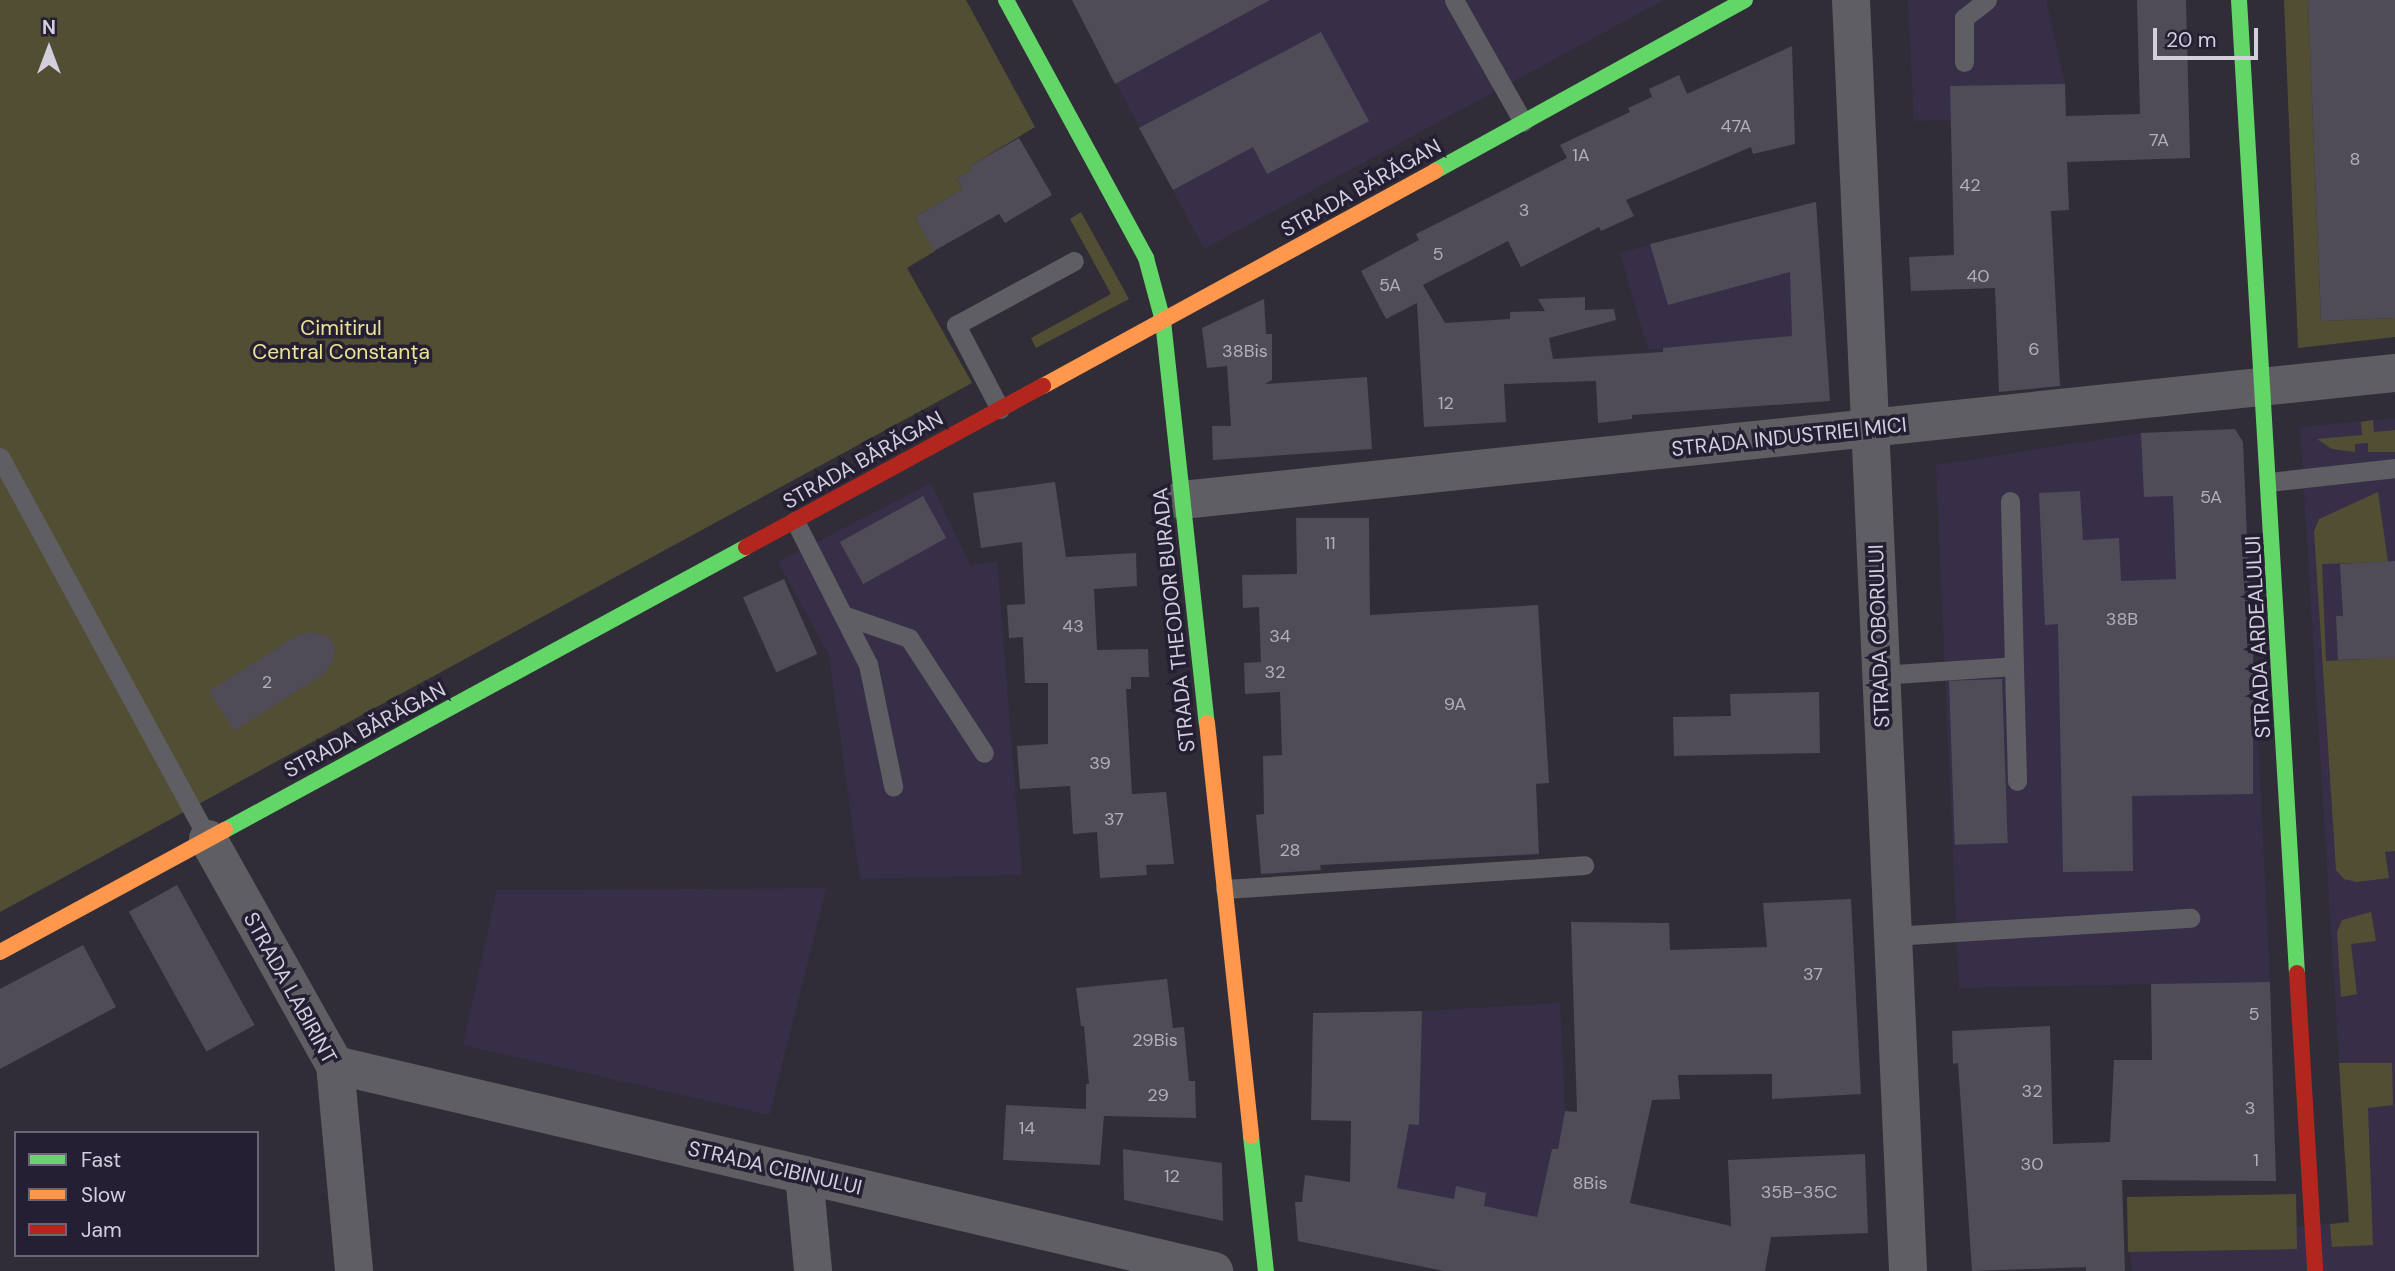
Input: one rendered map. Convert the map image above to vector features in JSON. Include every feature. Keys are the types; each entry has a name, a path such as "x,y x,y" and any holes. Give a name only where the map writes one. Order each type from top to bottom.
{"street":[{"name":"STRADA THEODOR BURADA","path":"1006,0 1146,258 1163,321 1266,1271"},
{"name":"STRADA BĂRĂGAN","path":"0,952 1163,321 1523,122 1720,6 1745,0"},
{"name":"STRADA OBORULUI","path":"1850,0 1908,1271"},
{"name":"STRADA ARDEALULUI","path":"2239,0 2315,1271"},
{"name":"STRADA INDUSTRIEI MICI","path":"1182,500 2395,373"},
{"name":"STRADA LABIRINT","path":"208,839 335,1065 354,1271"},
{"name":"STRADA CIBINULUI","path":"335,1065 1214,1271"},
{"path":"804,1175 813,1271"}],"lane":[{"path":"1454,0 1523,122"},
{"path":"1964,62 1964,18 1987,0"},
{"path":"1000,409 956,325 1074,261"},
{"path":"0,457 208,839"},
{"path":"2269,482 2395,468"},
{"path":"2010,501 2017,781"},
{"path":"795,521 868,664 893,786"},
{"path":"843,615 909,638 984,752"},
{"path":"1880,674 2014,666"},
{"path":"1225,889 1584,865"},
{"path":"1892,936 2190,918"}],"shaded area":[{"path":"1072,0 1664,0 1204,249"},
{"path":"1908,0 2046,0 2065,84 2066,116 1914,121"},
{"path":"1816,201 1830,401 1667,412 1663,349 1648,349 1620,253"},
{"path":"2395,418 2395,1271 2132,1271 2127,1199 2297,1227 2349,1222 2300,427"},
{"path":"2235,429 2243,442 2270,982 1959,988 1936,465 2141,433"},
{"path":"931,483 970,565 997,562 1022,875 860,879 829,655 778,562"},
{"path":"826,888 769,1115 463,1045 497,890"},
{"path":"1560,1003 1565,1111 1558,1149 1552,1149 1524,1271 1444,1271 1348,1251 1354,1015"}],"green space":[{"name":"Cimitirul Central Constanța","path":"0,0 966,0 1035,127 970,166 972,170 957,179 963,189 915,217 935,251 907,268 972,383 0,912"},
{"path":"2284,0 2308,0 2321,321 2395,318 2395,337 2298,348"},
{"path":"1081,212 1129,299 1036,348 1031,338 1111,294 1070,219"},
{"path":"2373,420 2374,432 2395,430 2395,452 2368,452 2368,443 2355,444 2355,452 2332,449 2317,439 2362,435 2361,422"},
{"path":"2378,492 2388,562 2322,564 2326,661 2370,659 2395,638 2395,851 2385,852 2389,878 2357,882 2344,879 2336,870 2314,531 2319,519"},
{"path":"2371,912 2376,941 2351,944 2357,994 2341,997 2337,932 2342,920"},
{"path":"2339,1063 2392,1063 2393,1105 2368,1108 2373,1245 2332,1247 2330,1224 2349,1222"},
{"path":"2296,1194 2297,1249 2128,1252 2127,1197"}],"building":[{"path":"1072,0 1270,0 1115,84"},
{"path":"2137,0 2186,0 2190,158 2067,162 2069,210 2051,211 2060,386 1999,392 1995,288 1911,291 1909,257 1954,255 1950,86 2065,84 2066,116 2140,114"},
{"path":"2308,0 2395,0 2395,318 2321,321"},
{"path":"1321,32 1369,121 1267,174 1253,147 1173,190 1139,128"},
{"path":"1792,46 1795,144 1753,154 1751,147 1626,200 1634,216 1601,231 1599,227 1521,267 1508,241 1423,285 1445,323 1510,319 1510,312 1545,311 1538,299 1585,297 1585,310 1614,309 1616,320 1549,338 1553,359 1663,352 1663,348 1792,336 1790,272 1668,305 1650,244 1816,202 1830,401 1632,415 1632,419 1598,423 1596,381 1504,384 1506,422 1424,427 1417,303 1386,319 1361,271 1419,240 1416,234 1567,158 1560,145 1630,112 1628,108 1652,97 1649,89 1679,75 1687,94"},
{"path":"1019,138 1052,195 1005,223 999,214 934,251 915,217 963,189 957,179 972,170 970,166"},
{"path":"1264,299 1266,334 1272,334 1272,380 1265,384 1367,377 1372,449 1213,460 1212,426 1231,426 1227,366 1207,368 1202,328"},
{"path":"2235,429 2243,442 2249,591 2252,591 2253,598 2253,794 2132,796 2133,871 2063,872 2058,624 2045,625 2039,493 2080,491 2083,540 2119,538 2121,581 2176,579 2173,496 2144,497 2141,433"},
{"path":"1055,482 1066,557 1136,553 1137,586 1094,589 1097,650 1148,649 1149,677 1131,677 1131,689 1126,689 1132,794 1166,792 1174,864 1146,865 1147,875 1100,878 1097,832 1073,834 1070,786 1020,789 1017,746 1048,744 1048,683 1025,683 1023,637 1009,638 1007,605 1025,604 1022,542 981,548 973,493"},
{"path":"923,496 946,538 863,584 840,542"},
{"path":"1296,518 1369,518 1370,615 1538,605 1549,783 1536,784 1539,854 1320,865 1321,870 1261,874 1256,815 1264,814 1263,756 1282,755 1280,692 1245,694 1244,663 1261,662 1259,607 1243,608 1242,575 1297,574"},
{"path":"2395,561 2395,658 2338,660 2336,616 2343,616 2340,564"},
{"path":"784,579 817,654 776,672 743,597"},
{"path":"310,632 329,636 335,649 332,663 324,674 234,731 209,691 298,635"},
{"path":"2002,679 2008,843 1955,845 1949,681"},
{"path":"1819,692 1820,753 1674,756 1673,717 1731,716 1730,694"},
{"path":"177,885 255,1025 206,1052 129,912"},
{"path":"1851,899 1861,1094 1772,1099 1772,1074 1678,1075 1680,1099 1652,1100 1630,1203 1731,1226 1728,1160 1865,1154 1868,1233 1771,1237 1765,1271 1444,1271 1298,1241 1295,1202 1302,1202 1305,1175 1350,1182 1351,1121 1311,1120 1313,1013 1422,1011 1419,1125 1409,1124 1397,1188 1454,1199 1456,1186 1486,1193 1484,1206 1537,1217 1552,1149 1558,1149 1565,1111 1577,1112 1571,922 1669,923 1670,950 1767,947 1763,903"},
{"path":"83,945 116,1007 0,1069 0,989"},
{"path":"1167,979 1173,1028 1184,1027 1189,1081 1195,1081 1196,1118 1104,1116 1100,1165 1003,1160 1006,1105 1086,1109 1086,1084 1089,1084 1084,1026 1081,1026 1076,988"},
{"path":"2270,982 2276,1181 2122,1180 2125,1271 2086,1271 2086,1267 1972,1271 1958,1063 1953,1064 1952,1031 2050,1026 2053,1144 2110,1142 2114,1060 2152,1060 2151,984"},
{"path":"1123,1149 1222,1163 1223,1221 1124,1200"}],"traffic: fast":[{"path":"1006,0 1146,258 1163,321 1207,723"},
{"path":"1435,171 1745,0"},
{"path":"2239,0 2297,973"},
{"path":"225,830 746,547"},
{"path":"1251,1136 1266,1271"}],"traffic: slow":[{"path":"1043,386 1435,171"},
{"path":"1207,723 1251,1136"},
{"path":"0,952 225,830"}],"traffic: jam":[{"path":"746,547 1043,386"},
{"path":"2297,973 2315,1271"}]}
